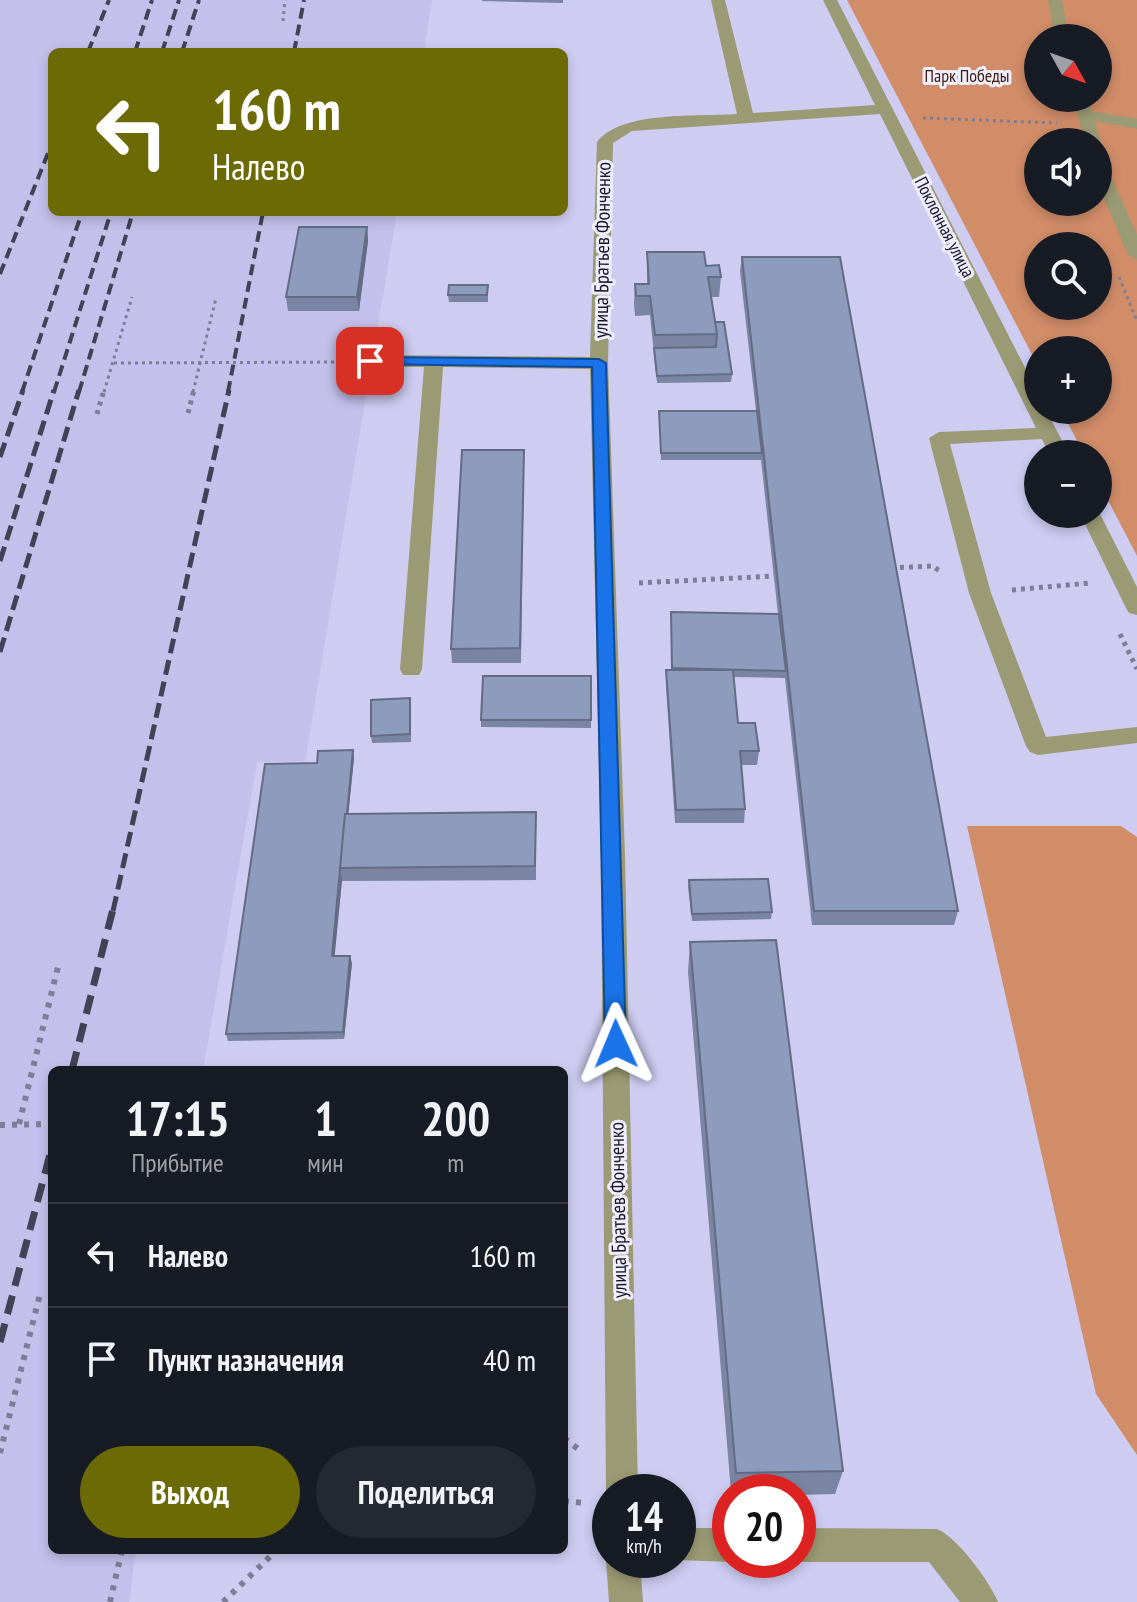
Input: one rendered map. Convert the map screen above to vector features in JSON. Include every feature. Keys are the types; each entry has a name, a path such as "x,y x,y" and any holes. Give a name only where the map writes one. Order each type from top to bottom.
{"street":[{"path":"718,0 746,118 888,115"},
{"name":"Поклонная улица","path":"830,0 1052,440"},
{"path":"1055,0 1059,24"},
{"path":"1086,112 1090,128"},
{"name":"улица Братьев Фонченко","path":"622,1474 613,856 599,363 605,142 615,132 629,126 746,118"},
{"path":"1088,119 1137,124"},
{"path":"1112,197 1137,255"},
{"path":"370,361 599,363"},
{"path":"411,669 434,362"},
{"path":"1049,433 939,438 980,593 1038,746 1137,735"},
{"path":"1097,528 1137,608"},
{"path":"816,1545 937,1546 981,1602"},
{"path":"624,1578 626,1602"}],"path":[{"path":"283,21 285,0"},
{"path":"888,115 1088,119"},
{"path":"97,414 132,297"},
{"path":"188,413 216,298"},
{"path":"114,363 347,362"},
{"path":"891,568 932,566"},
{"path":"606,584 774,576"},
{"path":"19,1124 58,967"},
{"path":"0,1125 48,1124"},
{"path":"0,1453 41,1290"},
{"path":"110,1602 121,1554"},
{"path":"223,1602 273,1554"}],"shaded area":[{"path":"0,0 432,0 425,48 48,48 48,216 396,216 305,761 257,762 204,1066 48,1066 48,1554 135,1554 129,1602 0,1602"}],"green space":[{"name":"Парк Победы","path":"847,0 1137,0 1137,556 1112,508 1112,440 1077,440 1068,424 1112,424 1112,336 1024,336 1024,339"},
{"path":"967,826 1121,826 1137,837 1137,1455 1096,1394"}],"building":[{"path":"299,227 367,227 357,297 286,297"},
{"path":"647,252 704,252 706,266 719,265 721,277 708,277 717,334 655,335 650,296 636,296 635,284 649,284"},
{"path":"742,257 840,257 958,911 814,911"},
{"path":"449,285 488,285 487,295 448,295"},
{"path":"715,322 724,322 732,374 657,376 654,348 716,347"},
{"path":"659,411 757,411 762,453 661,453"},
{"path":"462,450 524,450 520,648 451,649"},
{"path":"671,612 779,614 786,671 672,668"},
{"path":"666,670 733,670 738,723 755,723 759,751 740,751 745,809 676,810"},
{"path":"483,676 591,676 591,720 481,720"},
{"path":"410,698 410,734 371,736 371,700"},
{"path":"353,750 332,956 350,956 343,1032 226,1034 265,764 317,763 318,751"},
{"path":"536,812 535,866 340,868 345,814"},
{"path":"768,879 772,912 692,914 689,880"},
{"path":"776,940 843,1471 736,1473 690,942"}],"railway":[{"path":"90,48 109,0"},
{"path":"136,48 152,0"},
{"path":"163,48 179,0"},
{"path":"183,48 199,0"},
{"path":"295,48 304,0"},
{"path":"0,274 48,153"},
{"path":"22,392 81,216"},
{"path":"54,392 110,216"},
{"path":"79,392 132,216"},
{"path":"228,392 262,216"},
{"path":"0,457 23,390"},
{"path":"0,561 54,390"},
{"path":"0,652 79,390"},
{"path":"113,911 229,390"},
{"path":"73,1066 113,909"},
{"path":"0,1342 48,1162"}],"route":[{"path":"370,361 599,363 616,1044"}]}
